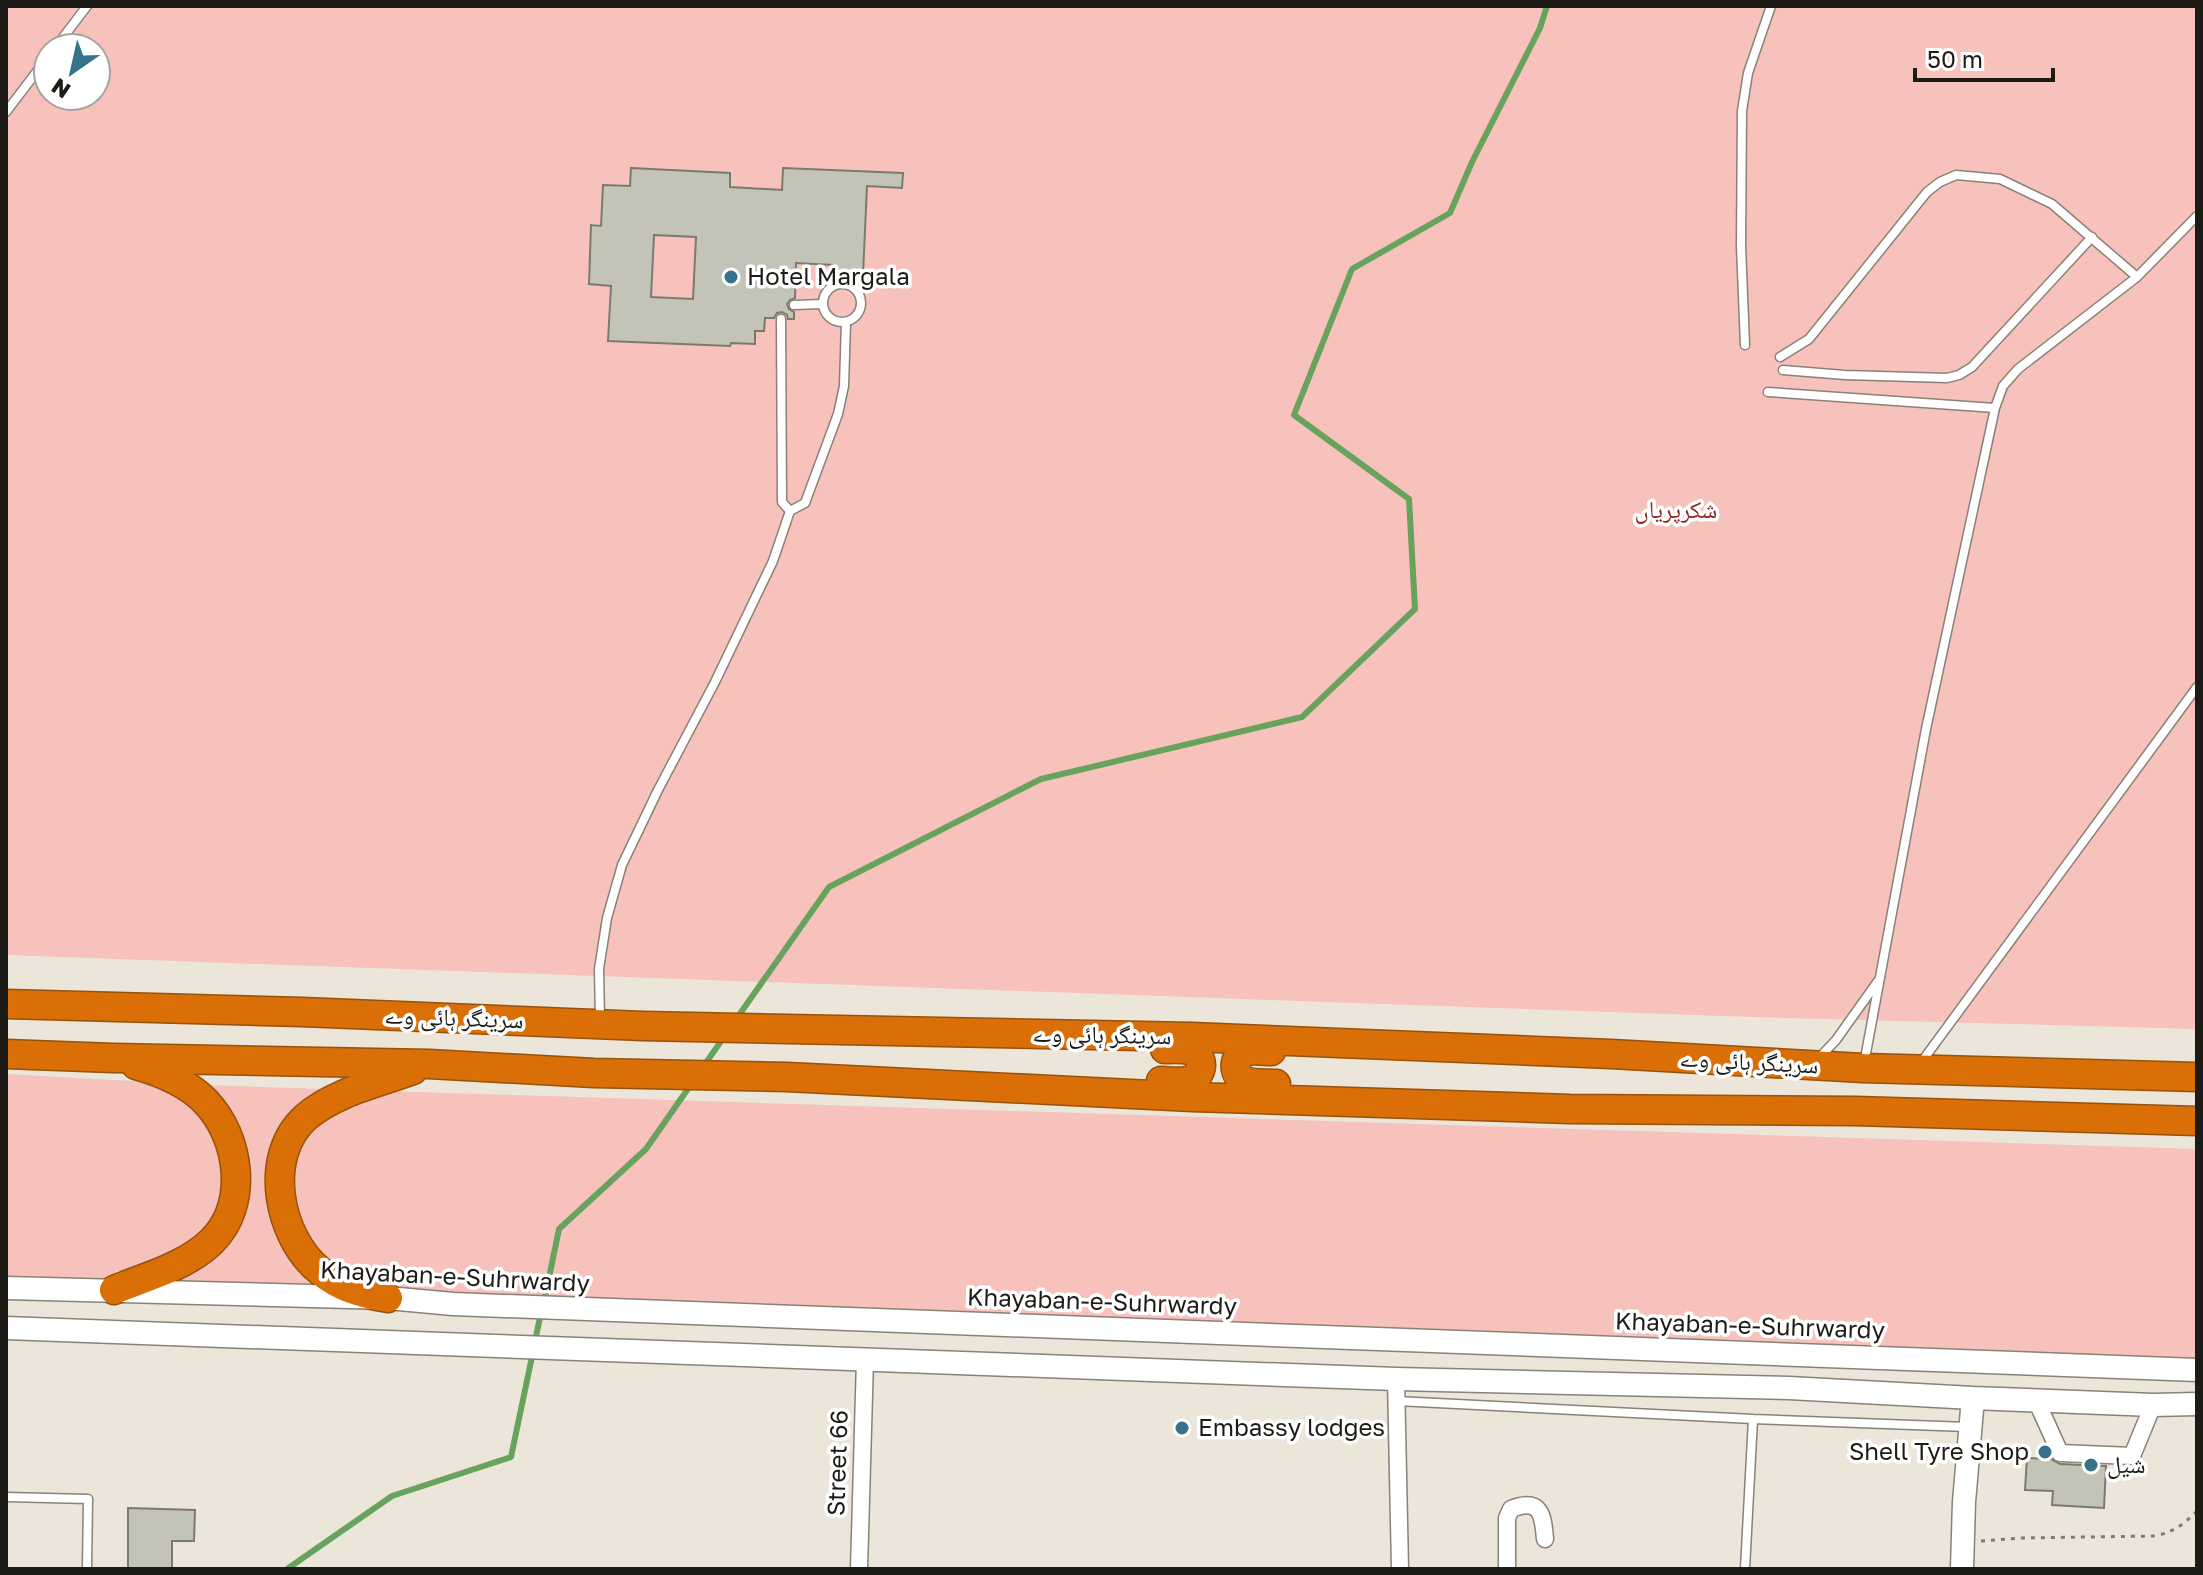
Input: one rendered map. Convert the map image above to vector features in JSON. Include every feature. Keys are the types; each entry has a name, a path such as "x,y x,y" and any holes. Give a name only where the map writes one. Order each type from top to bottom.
{"highway":[{"name":"سرینگر ہائی وے","path":"6,1004 643,1026 1192,1037 1863,1068 2197,1077"},
{"path":"830,1028 880,1039 1183,1049 1195,1053 1201,1064 1194,1079 1187,1081 928,1072 896,1074 863,1081"},
{"path":"1570,1109 1541,1098 1508,1093 1248,1082 1237,1074 1236,1064 1237,1058 1247,1051 1557,1063 1611,1054"},
{"name":"سرینگر ہائی وے","path":"6,1054 429,1064 594,1073 787,1077 1192,1097 1570,1109 1869,1112 2197,1121"},
{"path":"113,1058 156,1071 179,1082 206,1101 225,1128 232,1148 236,1191 226,1223 201,1251 114,1290"},
{"path":"388,1298 364,1294 340,1285 319,1271 302,1252 289,1230 281,1205 279,1180 284,1155 294,1131 306,1117 330,1101 429,1064"}],"main road":[{"name":"Khayaban-e-Suhrwardy","path":"6,1288 388,1298 453,1304 2197,1370"},
{"path":"641,1350 642,1311"},
{"path":"6,1328 865,1359 1396,1390 1789,1388 1973,1398 2197,1404"},
{"path":"1789,1388 1791,1353"},
{"path":"1962,1569 1973,1398"}],"street":[{"name":"Street 66","path":"859,1569 865,1359"},
{"path":"1396,1390 1400,1569"},
{"path":"2036,1400 2060,1453 2132,1456 2153,1405"},
{"path":"1507,1569 1507,1518 1511,1509 1522,1504 1535,1507 1543,1514 1545,1539"}],"lane":[{"path":"67,32 87,6"},
{"path":"1745,345 1741,246 1742,111 1748,73 1771,6"},
{"path":"6,112 32,78"},
{"path":"1780,357 1809,339 1927,192 1956,175 2000,179 2052,204 2137,277"},
{"path":"1863,1068 1926,729 1995,408 2003,386 2018,369 2137,277 2197,216"},
{"path":"1783,370 1947,378 1959,375 1972,367 2092,237"},
{"path":"836,285 849,285 862,299 856,318 846,322 832,320 824,310 826,292 836,285"},
{"path":"794,305 823,304"},
{"path":"781,319 782,502 790,511"},
{"path":"600,1024 599,969 607,918 622,865 773,561 790,511 805,503 838,414 844,386 846,322"},
{"path":"1768,392 1995,408"},
{"path":"1917,1069 2197,687"},
{"path":"1812,1065 1836,1040 1880,979"},
{"path":"1396,1390 1753,1419 1972,1427"},
{"path":"1745,1569 1753,1419"},
{"path":"6,1497 88,1499 87,1569"}],"path":[{"path":"1963,1542 2155,1536 2180,1527 2197,1511"}],"green space":[{"name":"شکرپریاں","path":"6,6 2197,6 2197,1029 1752,1017 6,955"},
{"path":"6,1074 202,1085 2197,1149 2197,1361 6,1279"}],"building":[{"path":"631,168 730,173 730,187 782,190 783,168 903,173 902,188 867,186 863,275 833,274 833,265 796,263 795,298 787,304 794,312 794,319 788,319 782,312 774,318 765,318 764,331 755,331 755,344 731,343 730,346 608,341 611,286 589,284 591,225 601,226 603,185 630,186","holes":["654,235 696,237 693,299 651,297"]},
{"path":"2027,1458 2051,1459 2060,1464 2106,1466 2104,1508 2052,1505 2053,1491 2025,1490"},
{"path":"128,1508 195,1510 194,1541 172,1541 172,1569 128,1569"}],"waterway":[{"path":"737,1018 829,887 1041,779 1302,717 1415,609 1409,499 1294,415 1352,269 1450,213 1472,162 1540,28 1547,6"},
{"path":"703,1067 724,1037"},
{"path":"544,1302 559,1229 646,1149 692,1083"},
{"path":"535,1341 541,1313"},
{"path":"287,1569 392,1496 511,1457 533,1352"}],"place":[{"name":"Hotel Margala","path":"731,277"},
{"name":"Embassy lodges","path":"1182,1428"},
{"name":"Shell Tyre Shop","path":"2045,1452"},
{"name":"شیل","path":"2091,1465"}]}
